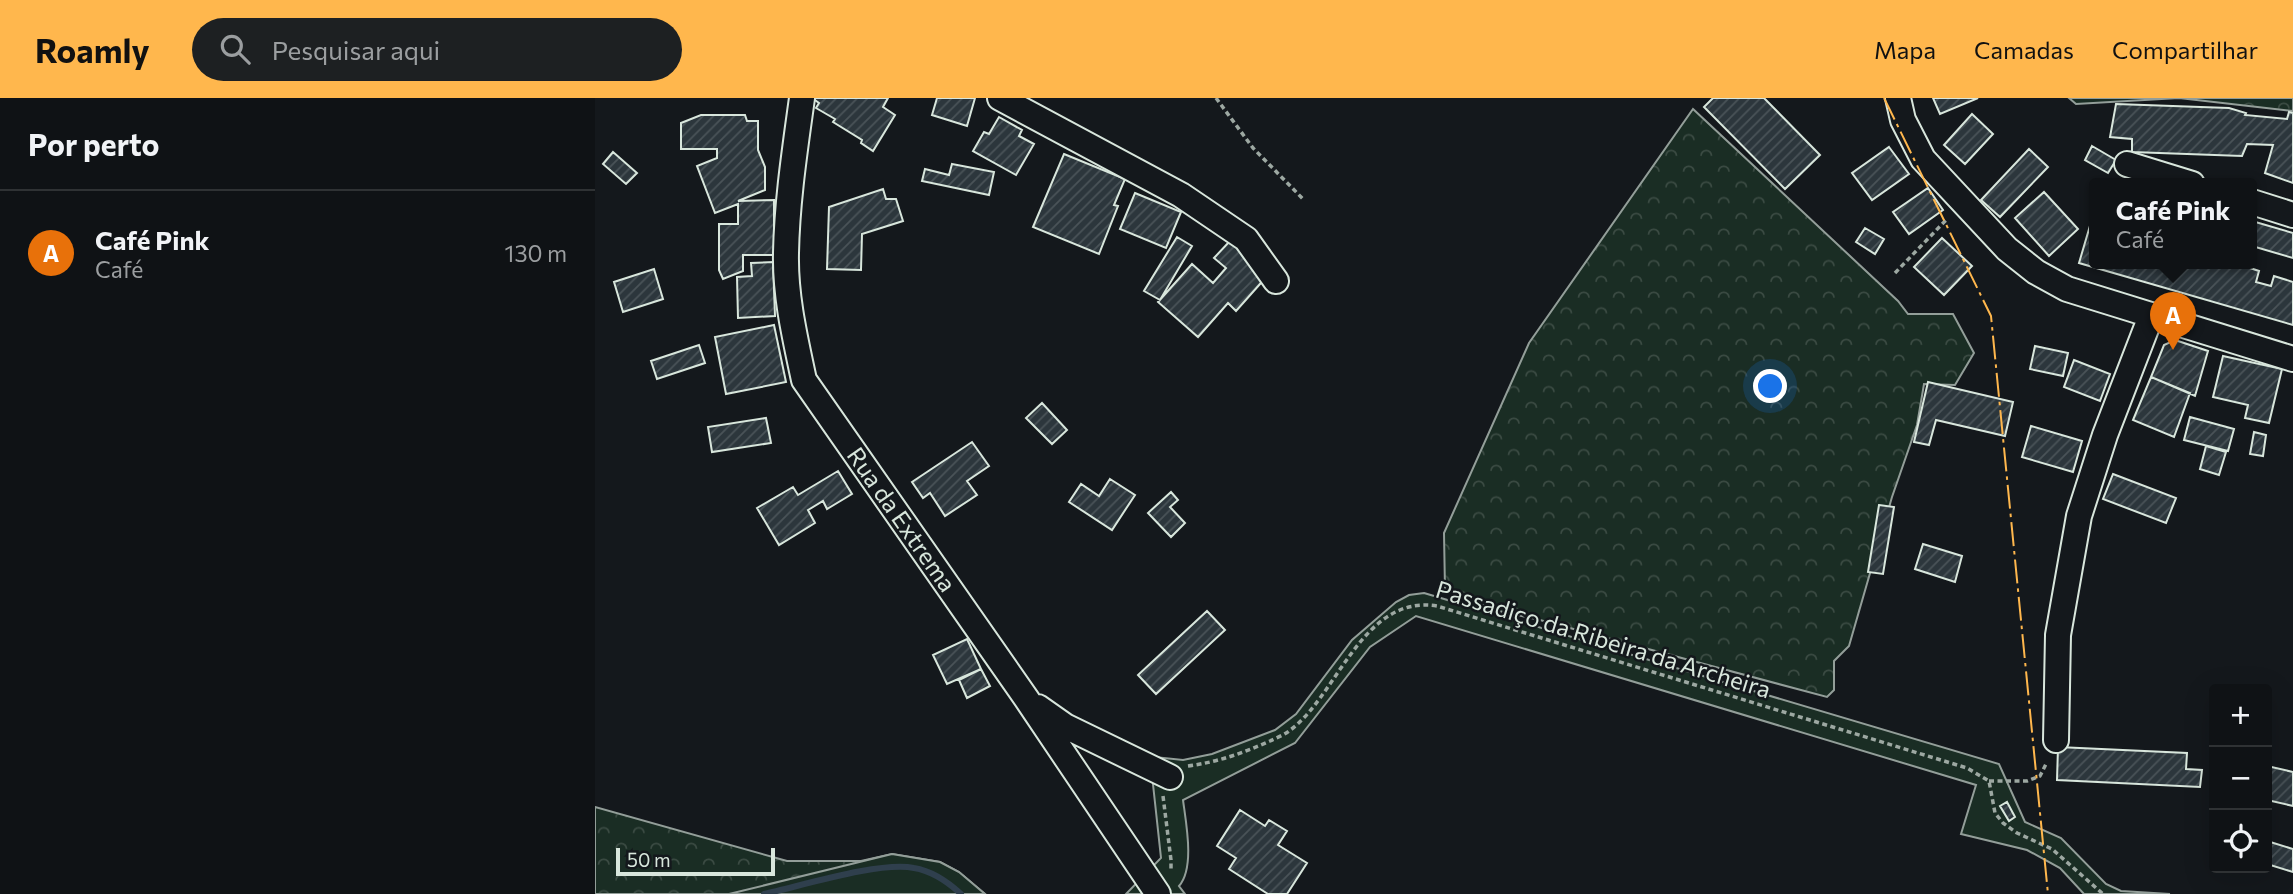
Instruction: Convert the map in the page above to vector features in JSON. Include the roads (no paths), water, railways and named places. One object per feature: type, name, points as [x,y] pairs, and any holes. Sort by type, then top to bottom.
[{"type":"street","name":"Rua da Extrema","points":[[802,98],[791,181],[786,254],[791,318],[804,380],[1026,698],[1164,887]]},
{"type":"street","points":[[1000,98],[1181,195],[1246,239],[1276,282]]},
{"type":"street","points":[[1898,98],[1903,120],[1923,159],[2007,249],[2036,272],[2067,289],[2293,359]]},
{"type":"street","points":[[2127,164],[2172,178]]},
{"type":"street","points":[[2257,204],[2293,215]]},
{"type":"street","points":[[2056,740],[2058,635],[2079,516],[2105,435],[2151,316]]},
{"type":"street","points":[[1026,698],[1065,726],[1170,777]]},
{"type":"waterway","points":[[764,894],[861,871],[899,867],[921,869],[933,874],[961,894]]},
{"type":"place","name":"Café Pink","points":[[2173,350]]}]
